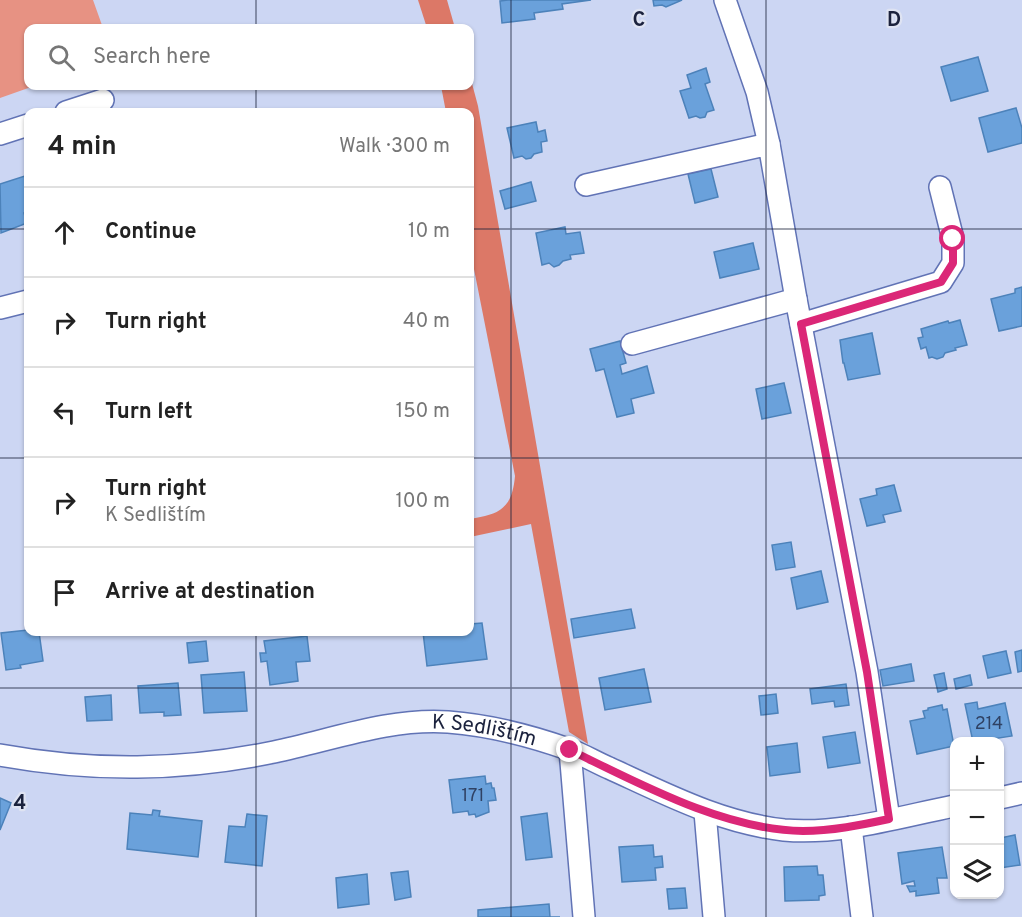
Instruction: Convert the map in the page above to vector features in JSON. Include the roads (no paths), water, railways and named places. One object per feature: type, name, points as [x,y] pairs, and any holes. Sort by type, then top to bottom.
[{"type":"street","points":[[725,0],[757,92],[769,144],[867,672],[889,819]]},
{"type":"street","points":[[78,108],[103,100]]},
{"type":"street","points":[[0,134],[24,126]]},
{"type":"street","points":[[586,185],[769,144]]},
{"type":"street","points":[[801,324],[941,282],[953,263],[953,239],[940,187]]},
{"type":"street","points":[[632,344],[796,299]]},
{"type":"street","points":[[0,308],[24,303]]},
{"type":"street","name":"K Sedlištím","points":[[0,755],[72,765],[159,768],[231,760],[394,724],[447,722],[482,727],[570,750],[705,812],[783,830],[821,831],[851,827],[950,807]]},
{"type":"street","points":[[570,750],[584,917]]},
{"type":"street","points":[[1004,797],[1022,793]]},
{"type":"street","points":[[705,812],[714,917]]},
{"type":"street","points":[[851,827],[862,917]]}]
